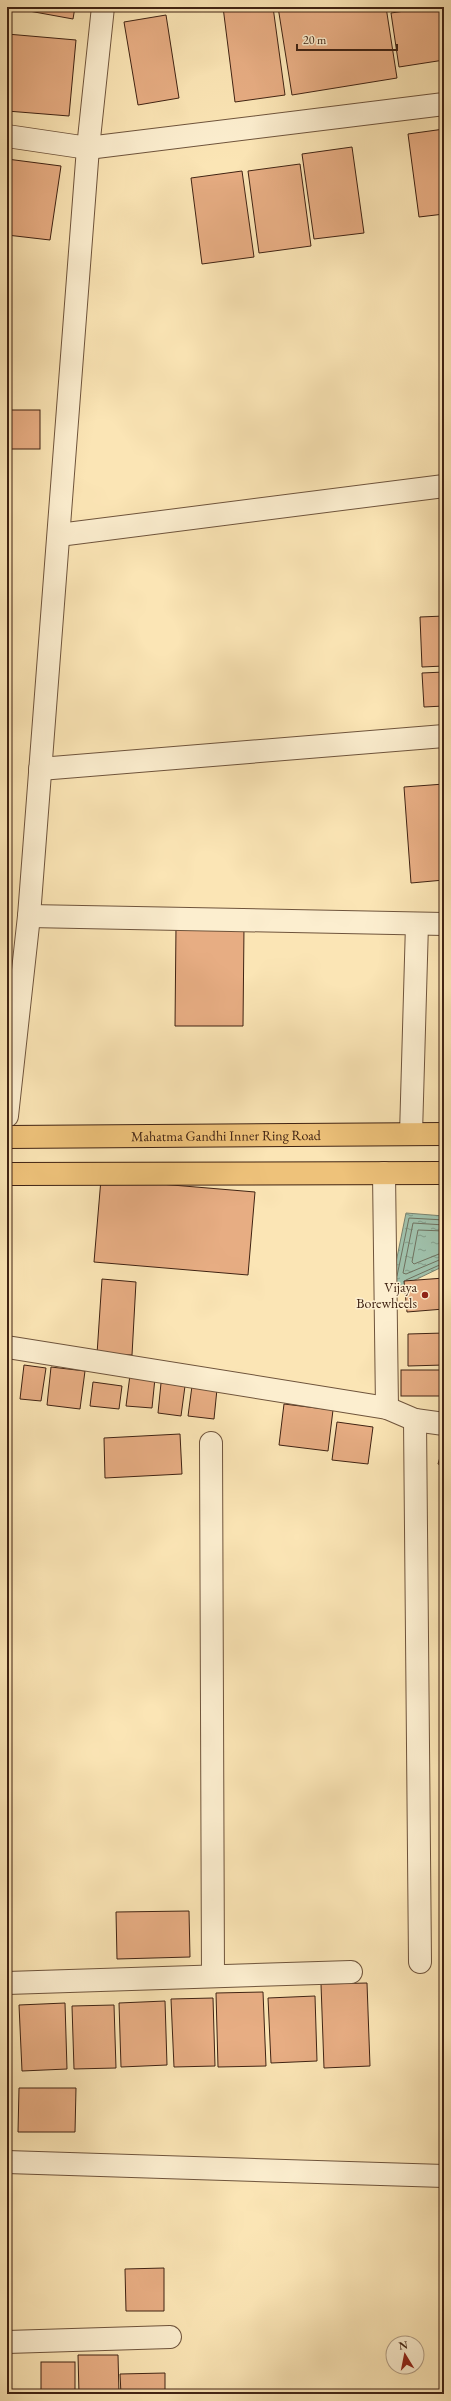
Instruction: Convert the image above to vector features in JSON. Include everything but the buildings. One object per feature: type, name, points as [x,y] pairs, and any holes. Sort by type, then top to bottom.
[{"type":"main road","name":"Mahatma Gandhi Inner Ring Road","points":[[7,1137],[444,1134]]},
{"type":"main road","points":[[7,1174],[444,1173]]},
{"type":"street","points":[[7,1116],[29,916],[88,148],[104,7]]},
{"type":"street","points":[[7,136],[88,148],[444,104]]},
{"type":"street","points":[[59,535],[444,486]]},
{"type":"street","points":[[40,769],[444,736]]},
{"type":"street","points":[[29,916],[444,924]]},
{"type":"street","points":[[412,1134],[417,924]]},
{"type":"street","points":[[384,1173],[387,1408]]},
{"type":"street","points":[[7,1347],[387,1408],[415,1420],[444,1424]]},
{"type":"street","points":[[415,1420],[420,1962]]},
{"type":"street","points":[[211,1443],[213,1976]]},
{"type":"street","points":[[7,1983],[351,1972]]},
{"type":"street","points":[[7,2162],[444,2176]]},
{"type":"street","points":[[7,2342],[170,2337]]},
{"type":"water","points":[[406,1213],[444,1216],[444,1266],[390,1292]]},
{"type":"place","name":"Vijaya Borewheels","points":[[425,1295]]}]
